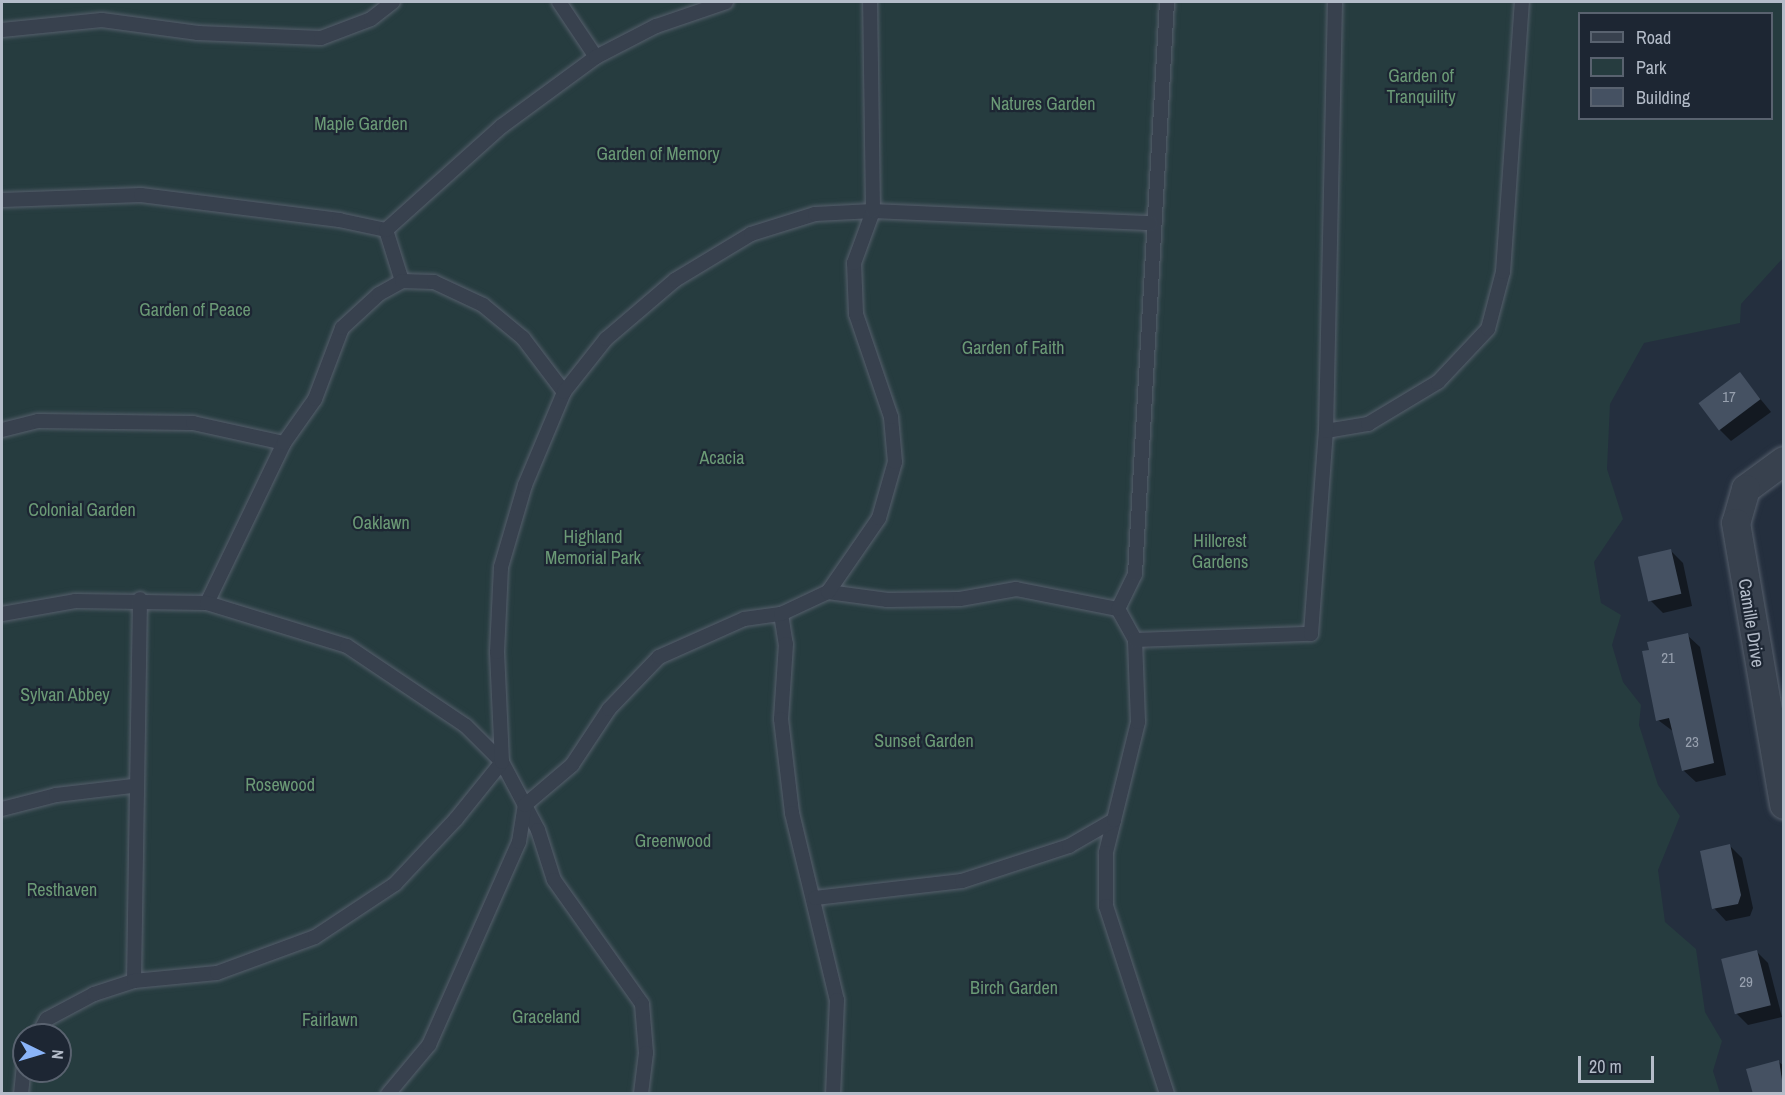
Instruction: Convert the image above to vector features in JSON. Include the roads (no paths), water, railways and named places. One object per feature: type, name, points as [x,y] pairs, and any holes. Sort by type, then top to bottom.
[{"type":"street","name":"Camille Drive","points":[[1784,461],[1746,489],[1736,523],[1784,805]]},
{"type":"lane","points":[[2,30],[102,20],[198,33],[321,38],[371,19],[393,2]]},
{"type":"lane","points":[[559,2],[596,57]]},
{"type":"lane","points":[[386,230],[502,126],[596,57],[656,26],[726,2]]},
{"type":"lane","points":[[388,1094],[429,1045],[519,842],[525,805],[572,765],[609,709],[659,657],[744,620],[781,614],[828,592],[879,518],[895,462],[891,417],[856,314],[854,263],[873,211],[870,2]]},
{"type":"lane","points":[[1118,609],[1135,574],[1151,223],[1167,2]]},
{"type":"lane","points":[[1135,640],[1311,634],[1326,431],[1335,2]]},
{"type":"lane","points":[[1326,431],[1368,424],[1438,382],[1488,329],[1503,272],[1522,2]]},
{"type":"lane","points":[[2,200],[141,195],[260,206],[386,230]]},
{"type":"lane","points":[[44,1023],[46,1019],[94,994],[134,981],[217,973],[315,937],[395,885],[502,762],[497,652],[501,567],[525,485],[564,392],[606,339],[649,302],[751,234],[815,214],[873,211],[1151,223]]},
{"type":"lane","points":[[386,230],[402,281]]},
{"type":"lane","points":[[207,603],[284,443],[315,399],[342,328],[379,294],[402,281],[434,282],[483,305],[523,338],[564,392]]},
{"type":"lane","points":[[2,430],[38,421],[193,423],[284,443]]},
{"type":"lane","points":[[828,592],[887,600],[960,599],[1016,588],[1118,609],[1135,640],[1138,722],[1106,853],[1106,906],[1167,1094]]},
{"type":"lane","points":[[134,981],[133,786],[140,599]]},
{"type":"lane","points":[[2,614],[75,601],[140,599],[207,603],[346,646],[423,694],[502,762],[525,805],[554,880],[575,917],[621,967],[642,1004],[646,1053],[640,1094]]},
{"type":"lane","points":[[781,614],[786,644],[782,731],[792,813],[815,898],[837,1000],[833,1094]]},
{"type":"lane","points":[[2,809],[56,795],[133,786]]},
{"type":"lane","points":[[815,898],[962,881],[1069,846],[1114,820]]},
{"type":"park label","name":"Garden of Tranquility","points":[[1421,88]]},
{"type":"park label","name":"Natures Garden","points":[[1043,104]]},
{"type":"park label","name":"Maple Garden","points":[[361,124]]},
{"type":"park label","name":"Garden of Memory","points":[[658,154]]},
{"type":"park label","name":"Garden of Peace","points":[[195,310]]},
{"type":"park label","name":"Garden of Faith","points":[[1013,348]]},
{"type":"park label","name":"Acacia","points":[[722,458]]},
{"type":"park label","name":"Colonial Garden","points":[[82,510]]},
{"type":"park label","name":"Oaklawn","points":[[381,523]]},
{"type":"park label","name":"Highland Memorial Park","points":[[593,548]]},
{"type":"park label","name":"Hillcrest Gardens","points":[[1220,552]]},
{"type":"park label","name":"Sylvan Abbey","points":[[65,695]]},
{"type":"park label","name":"Sunset Garden","points":[[924,741]]},
{"type":"park label","name":"Rosewood","points":[[280,785]]},
{"type":"park label","name":"Greenwood","points":[[673,841]]},
{"type":"park label","name":"Resthaven","points":[[62,890]]},
{"type":"park label","name":"Birch Garden","points":[[1014,988]]},
{"type":"park label","name":"Graceland","points":[[546,1017]]},
{"type":"park label","name":"Fairlawn","points":[[330,1020]]}]
